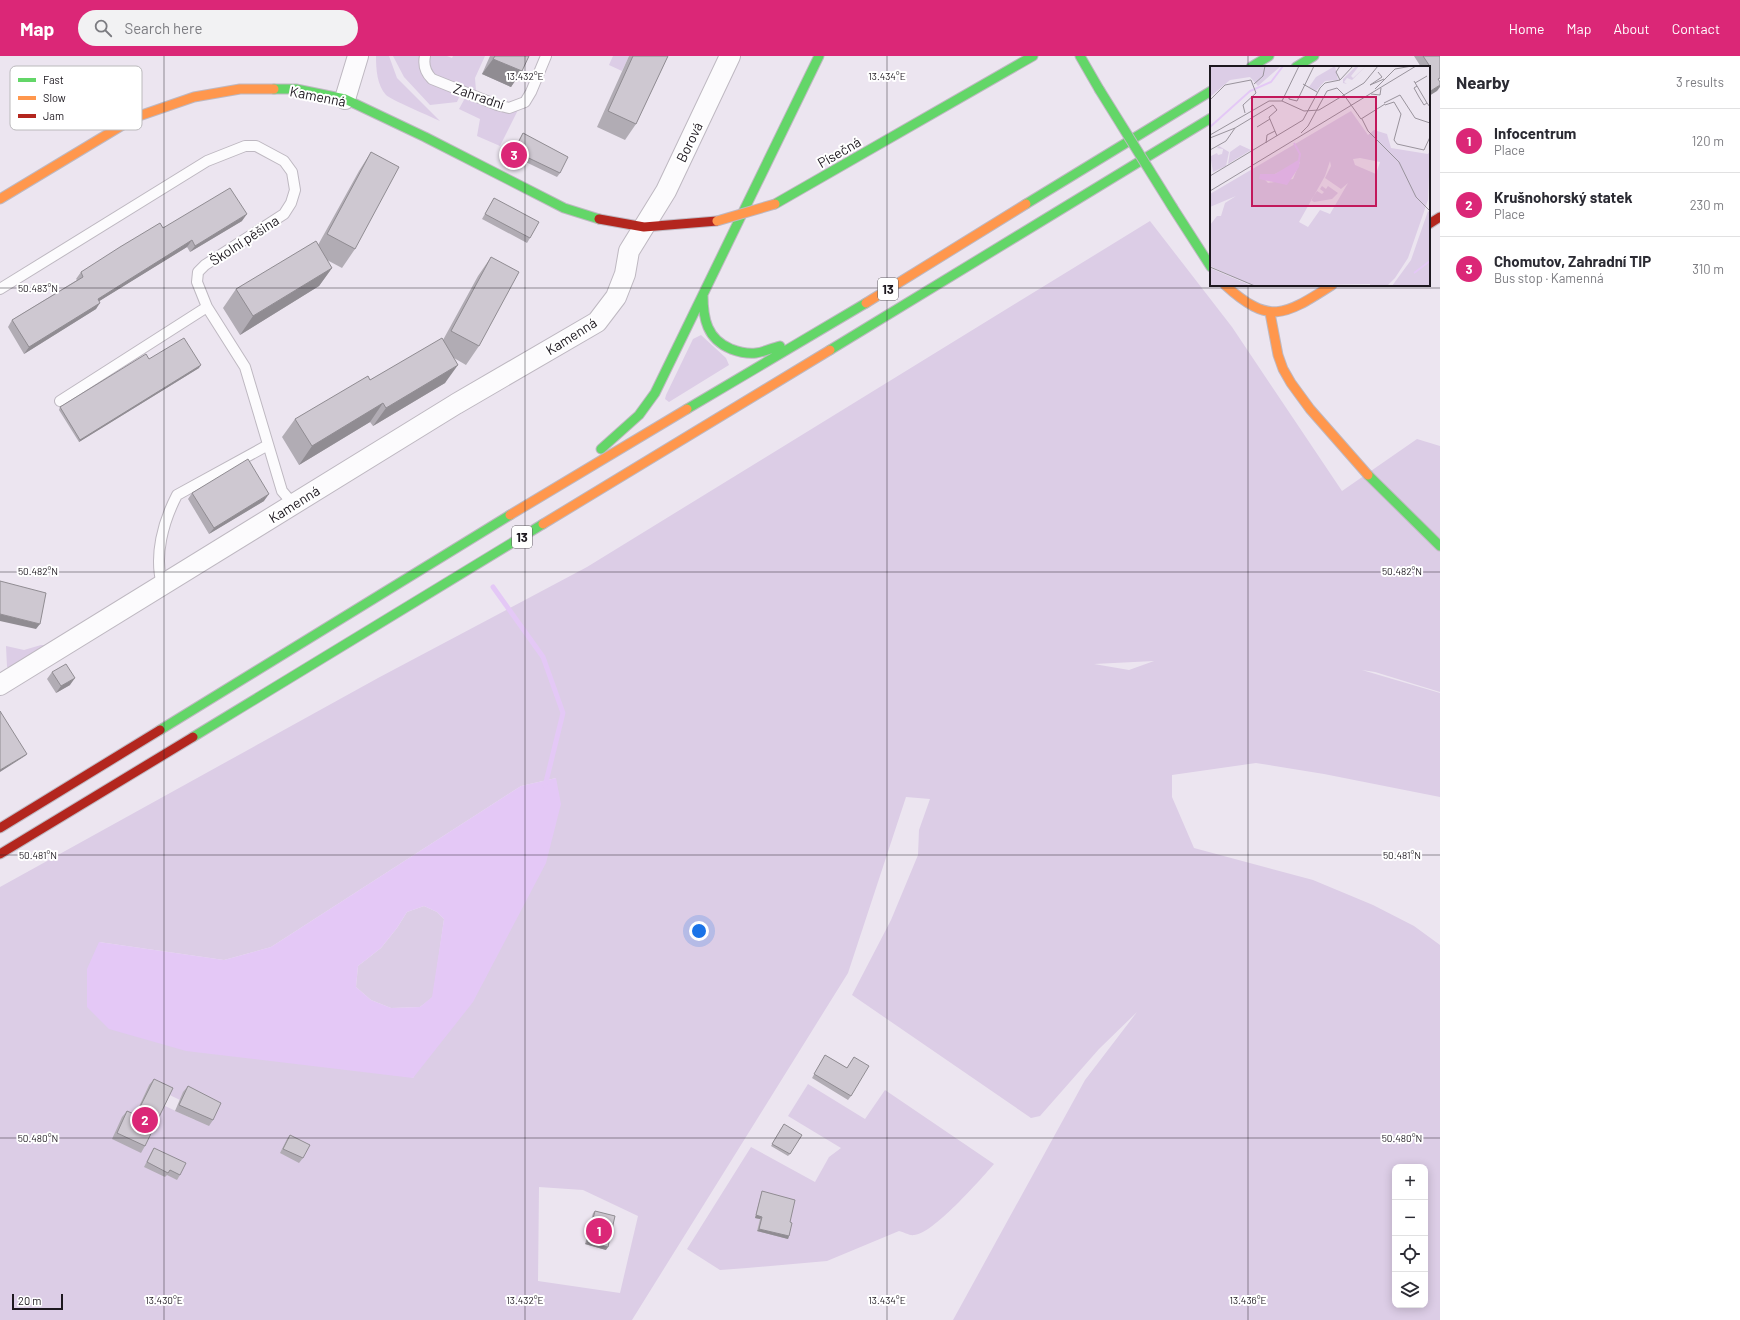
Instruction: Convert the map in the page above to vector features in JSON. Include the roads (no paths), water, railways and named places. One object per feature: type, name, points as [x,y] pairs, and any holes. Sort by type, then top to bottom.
[{"type":"main road","points":[[562,483],[639,415],[655,393],[819,56]]},
{"type":"main road","name":"Písečná","points":[[644,227],[717,221],[775,204],[1033,56]]},
{"type":"main road","points":[[1080,56],[1099,89],[1210,265]]},
{"type":"main road","points":[[1253,66],[1269,56]]},
{"type":"main road","points":[[1298,66],[1314,56]]},
{"type":"main road","name":"Kamenná","points":[[142,115],[194,96],[240,89],[296,89],[345,98],[426,137],[564,208],[603,220],[644,227]]},
{"type":"main road","name":"13","points":[[0,828],[562,483],[812,336],[1210,92]]},
{"type":"main road","name":"13","points":[[0,854],[1210,119]]},
{"type":"main road","name":"Kamenná","points":[[0,199],[114,130]]},
{"type":"main road","points":[[1430,223],[1440,217]]},
{"type":"main road","points":[[1226,286],[1246,304],[1262,312],[1270,313],[1293,308],[1330,286]]},
{"type":"main road","points":[[703,295],[704,316],[709,332],[720,343],[733,350],[755,353],[812,336]]},
{"type":"main road","points":[[1270,313],[1275,345],[1283,368],[1291,384],[1345,451],[1403,512],[1440,546]]},
{"type":"street","points":[[345,98],[358,56]]},
{"type":"street","name":"Borová","points":[[644,227],[666,191],[730,56]]},
{"type":"street","name":"Kamenná","points":[[0,685],[456,404],[597,322],[616,297],[625,274],[629,251],[644,227]]},
{"type":"lane","name":"Zahradní","points":[[425,56],[423,63],[427,74],[432,79],[497,105],[509,108],[525,102],[531,92],[546,56]]},
{"type":"lane","name":"Školní pěšina","points":[[0,289],[207,161],[234,149],[245,146],[256,146],[284,161],[292,172],[295,190],[291,203],[284,214],[206,264],[198,272],[197,282],[207,307],[245,367],[282,491],[294,505]]},
{"type":"lane","points":[[60,401],[207,307]]},
{"type":"lane","points":[[162,585],[159,573],[159,551],[169,510],[177,496],[268,445]]},
{"type":"waterway","points":[[493,587],[543,657],[563,713],[545,786]]},
{"type":"place","name":"Chomutov, Zahradní TIP","points":[[514,155]]},
{"type":"place","name":"Krušnohorský statek","points":[[145,1120]]},
{"type":"place","name":"Infocentrum","points":[[599,1231]]}]
